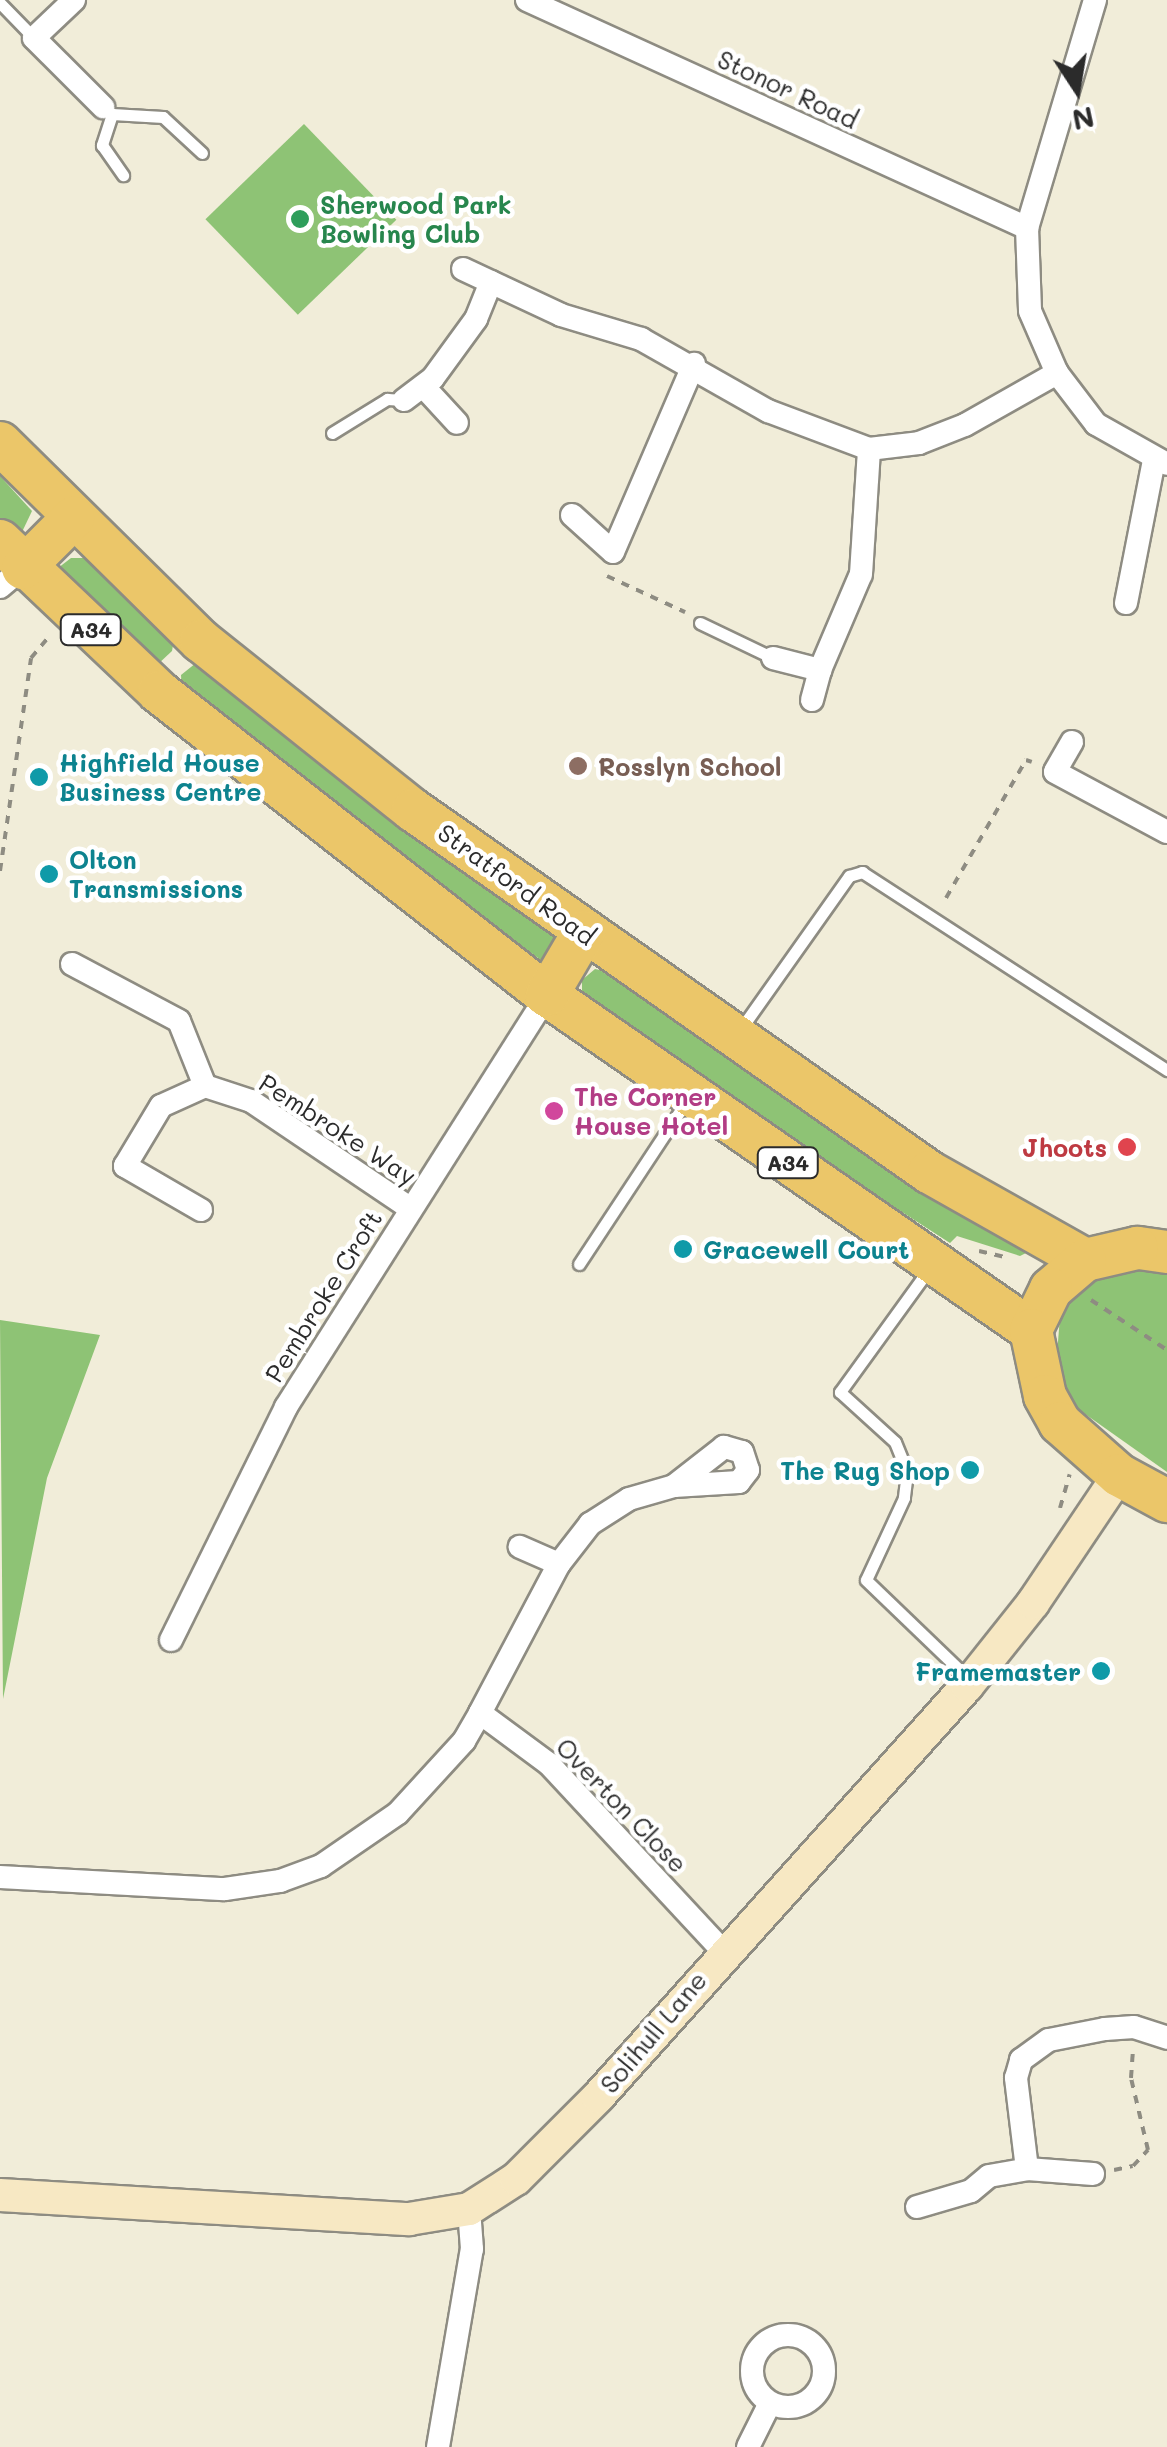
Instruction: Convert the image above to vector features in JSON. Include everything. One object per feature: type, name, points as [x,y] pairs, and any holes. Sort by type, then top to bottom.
[{"type":"highway","name":"Stratford Road","points":[[0,443],[201,641],[414,810],[1072,1270]]},
{"type":"highway","points":[[8,566],[73,518]]},
{"type":"highway","name":"A34","points":[[8,566],[70,611],[159,692],[547,995],[1031,1330]]},
{"type":"highway","points":[[159,692],[201,641]]},
{"type":"highway","points":[[547,995],[584,932]]},
{"type":"highway","points":[[1167,1252],[1138,1248],[1072,1270],[1031,1330],[1045,1396],[1060,1423],[1119,1476],[1167,1501]]},
{"type":"main road","name":"Solihull Lane","points":[[0,2195],[409,2220],[469,2209],[516,2179],[598,2096],[722,1951],[971,1680],[1033,1603],[1119,1476]]},
{"type":"street","points":[[74,0],[34,38],[107,110]]},
{"type":"street","name":"Stonor Road","points":[[527,0],[1026,228]]},
{"type":"street","points":[[1095,0],[1026,228],[1030,311],[1057,373],[1096,424],[1161,462],[1126,604]]},
{"type":"street","points":[[463,269],[694,364],[768,411],[869,449],[918,443],[965,425],[1057,373]]},
{"type":"street","points":[[457,422],[413,393],[476,319],[491,282]]},
{"type":"street","points":[[604,575],[694,364]]},
{"type":"street","points":[[812,700],[820,670],[861,574],[869,449]]},
{"type":"street","points":[[572,515],[613,552]]},
{"type":"street","points":[[774,658],[820,670]]},
{"type":"street","points":[[1072,742],[1054,772],[1167,832]]},
{"type":"street","points":[[72,964],[179,1021],[205,1086],[160,1106],[125,1166],[201,1210]]},
{"type":"street","name":"Pembroke Croft","points":[[171,1640],[286,1407],[547,995]]},
{"type":"street","name":"Pembroke Way","points":[[205,1086],[250,1101],[411,1208]]},
{"type":"street","points":[[0,1878],[225,1889],[280,1881],[321,1866],[398,1812],[464,1741],[558,1564],[590,1524],[628,1499],[674,1486]]},
{"type":"street","points":[[520,1546],[558,1564]]},
{"type":"street","name":"Overton Close","points":[[480,1713],[549,1764],[722,1951]]},
{"type":"street","points":[[1027,2169],[1016,2078],[1021,2060],[1049,2040],[1134,2027],[1167,2038]]},
{"type":"street","points":[[917,2207],[971,2191],[989,2176],[1027,2169],[1093,2174]]},
{"type":"street","points":[[438,2447],[472,2249],[469,2209]]},
{"type":"street","points":[[748,2447],[770,2403]]},
{"type":"lane","points":[[0,4],[34,38]]},
{"type":"lane","points":[[123,175],[102,146],[107,110],[163,117],[202,152]]},
{"type":"lane","points":[[332,433],[386,400],[413,393]]},
{"type":"lane","points":[[700,623],[774,658]]},
{"type":"lane","points":[[734,1037],[849,876],[862,872],[1167,1070]]},
{"type":"lane","points":[[579,1264],[690,1094]]},
{"type":"lane","points":[[935,1260],[840,1392],[895,1442],[908,1472],[904,1498],[866,1580],[971,1680]]},
{"type":"path","points":[[604,575],[670,601],[700,623]]},
{"type":"path","points":[[0,871],[31,658],[70,611]]},
{"type":"path","points":[[946,898],[1026,760],[1054,772]]},
{"type":"path","points":[[1072,1270],[1167,1350]]},
{"type":"path","points":[[1093,2174],[1133,2166],[1148,2150],[1132,2078],[1134,2027]]},
{"type":"green space","name":"Sherwood Park Bowling Club","points":[[304,124],[396,220],[298,315],[205,219]]},
{"type":"green space","points":[[0,476],[32,511],[22,532],[11,532],[0,519]]},
{"type":"green space","points":[[71,558],[85,558],[175,634],[172,651],[157,665],[58,568]]},
{"type":"green space","points":[[201,659],[559,934],[542,961],[182,694],[181,675]]},
{"type":"green space","points":[[595,969],[1028,1252],[1020,1256],[957,1236],[950,1243],[798,1145],[582,991],[582,980]]},
{"type":"green space","points":[[1112,1268],[1167,1270],[1167,1472],[1078,1409],[1056,1368],[1061,1303]]},
{"type":"green space","points":[[0,1320],[100,1335],[47,1478],[3,1699]]},
{"type":"place","name":"Sherwood Park Bowling Club","points":[[300,219]]},
{"type":"place","name":"Rosslyn School","points":[[578,766]]},
{"type":"place","name":"Highfield House Business Centre","points":[[39,777]]},
{"type":"place","name":"Olton Transmissions","points":[[49,874]]},
{"type":"place","name":"The Corner House Hotel","points":[[554,1111]]},
{"type":"place","name":"Jhoots","points":[[1127,1147]]},
{"type":"place","name":"Gracewell Court","points":[[683,1249]]},
{"type":"place","name":"The Rug Shop","points":[[970,1470]]},
{"type":"place","name":"Framemaster","points":[[1101,1671]]}]
